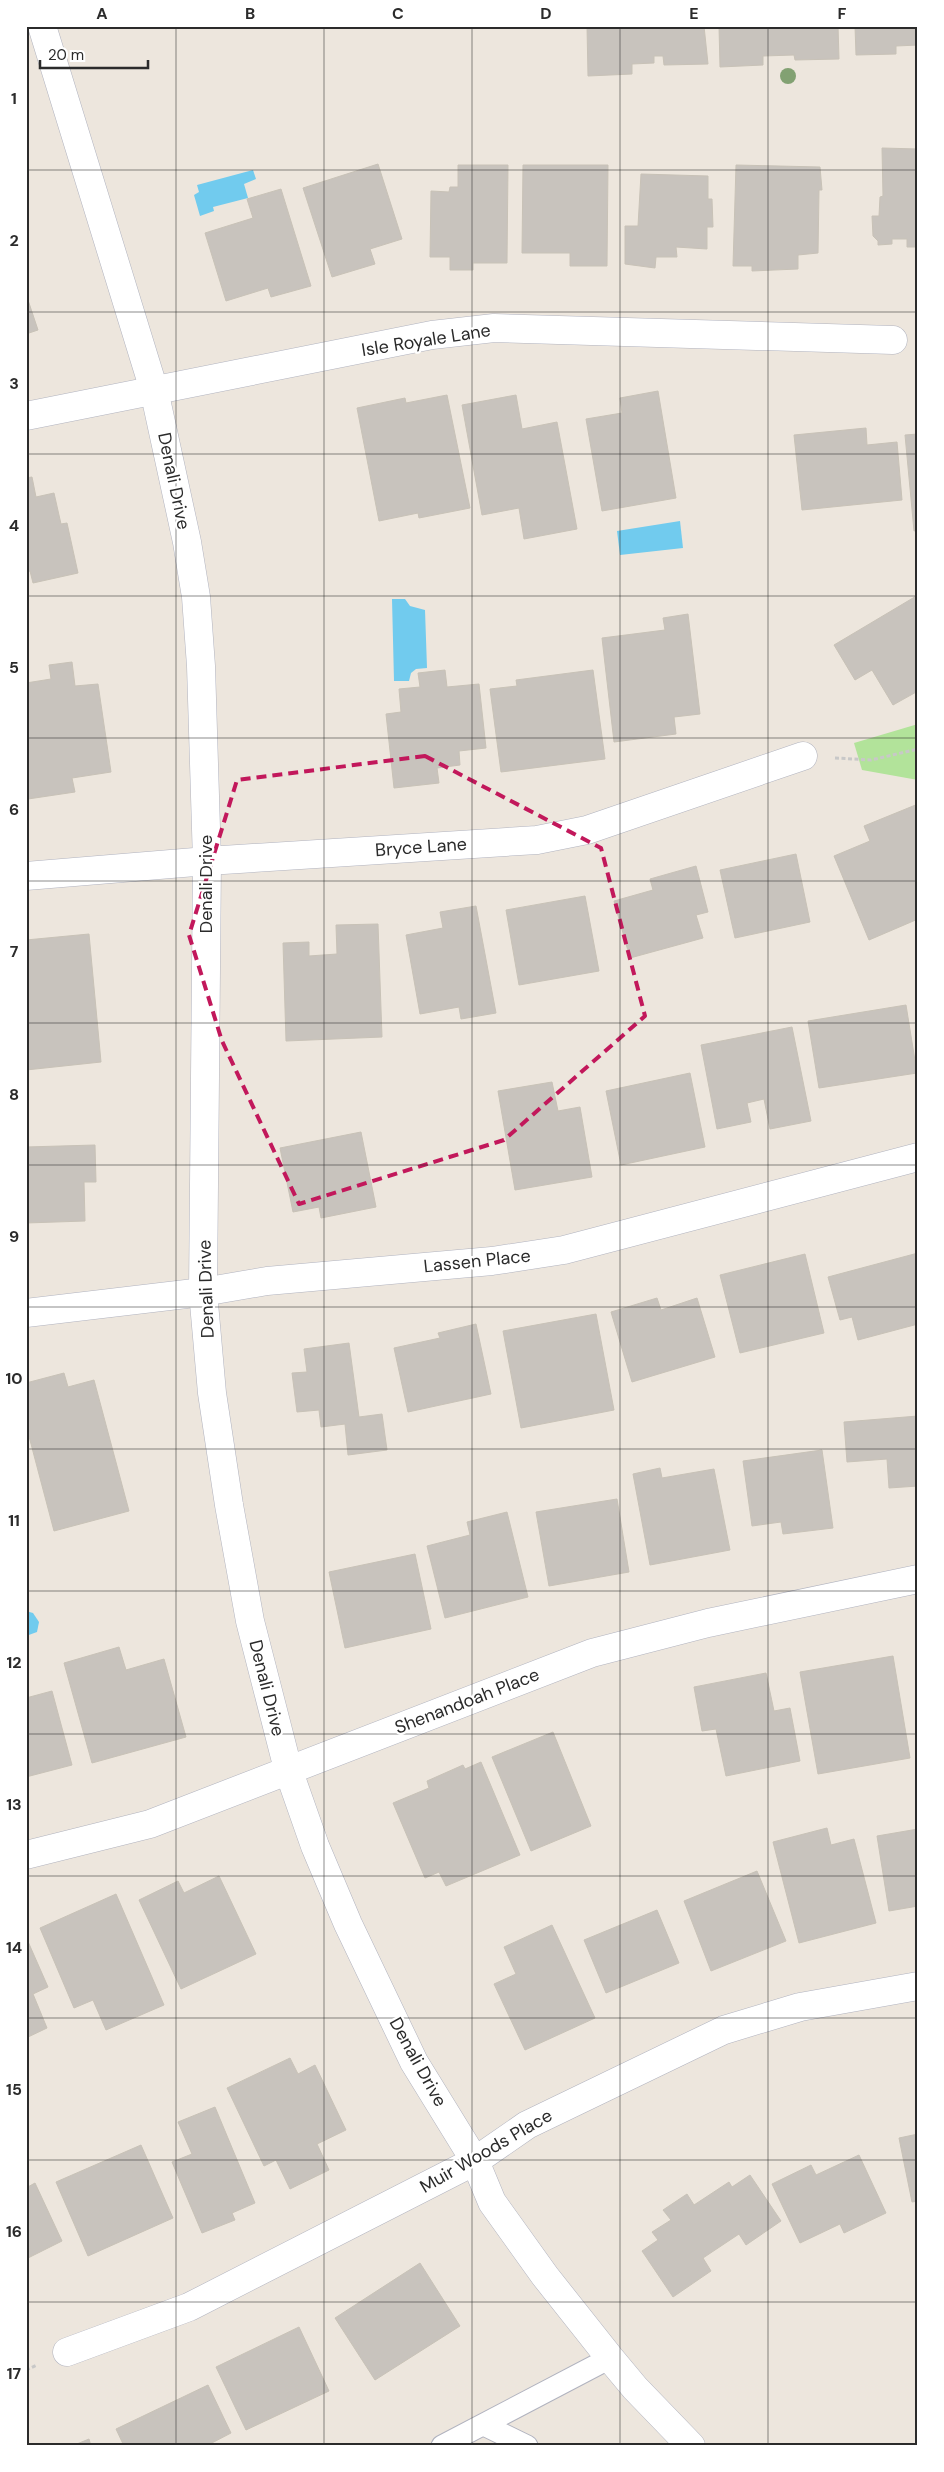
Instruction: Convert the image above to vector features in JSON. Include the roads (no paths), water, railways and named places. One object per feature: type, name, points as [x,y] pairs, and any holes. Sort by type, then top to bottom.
[{"type":"street","name":"Denali Drive","points":[[42,26],[154,390],[187,542],[196,597],[201,666],[207,861],[203,1292],[212,1393],[228,1505],[250,1621],[288,1769],[315,1846],[377,1986],[414,2062],[475,2162],[492,2202],[545,2276],[634,2388],[691,2446]]},
{"type":"street","name":"Isle Royale Lane","points":[[26,416],[432,335],[494,328],[893,340]]},
{"type":"street","name":"Bryce Lane","points":[[26,876],[207,861],[537,840],[587,830],[803,756]]},
{"type":"street","name":"Lassen Place","points":[[26,1313],[203,1292],[267,1281],[492,1261],[564,1250],[918,1157]]},
{"type":"street","name":"Shenandoah Place","points":[[26,1854],[150,1824],[288,1769],[592,1653],[708,1623],[918,1580]]},
{"type":"street","name":"Muir Woods Place","points":[[67,2352],[189,2307],[475,2162],[527,2125],[724,2030],[800,2007],[918,1986]]},
{"type":"lane","points":[[442,2446],[610,2358]]},
{"type":"lane","points":[[484,2425],[527,2446]]},
{"type":"water","points":[[253,170],[256,179],[244,184],[248,198],[213,207],[214,211],[200,216],[194,195],[199,192],[197,185]]},
{"type":"water","points":[[680,521],[683,548],[620,555],[617,531]]},
{"type":"water","points":[[392,599],[405,599],[410,606],[425,610],[427,668],[416,669],[411,673],[409,681],[394,681]]},
{"type":"water","points":[[26,1611],[33,1613],[39,1622],[37,1632],[26,1636]]}]
